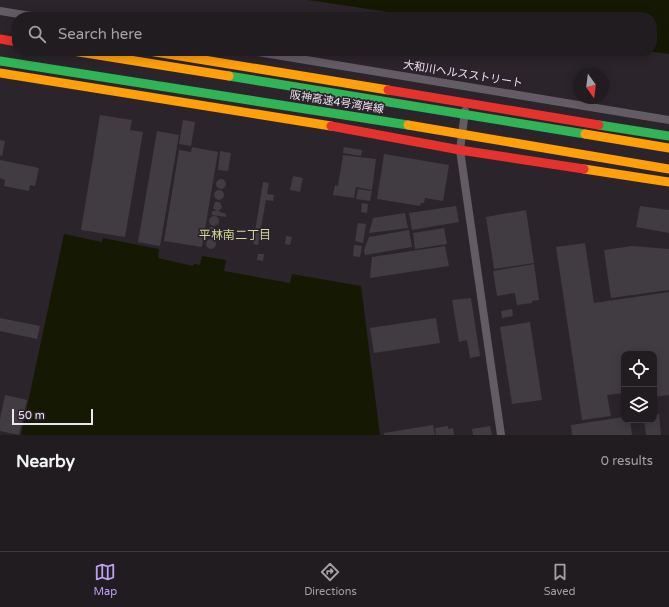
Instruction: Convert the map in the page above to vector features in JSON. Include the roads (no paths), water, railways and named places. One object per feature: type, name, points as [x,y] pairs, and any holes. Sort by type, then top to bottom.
[{"type":"main road","points":[[0,34],[12,35]]},
{"type":"main road","points":[[0,39],[12,41]]},
{"type":"main road","name":"阪神高速4号湾岸線","points":[[104,56],[669,148]]},
{"type":"main road","points":[[179,56],[669,136]]},
{"type":"main road","name":"阪神高速4号湾岸線","points":[[0,61],[457,133],[669,169]]},
{"type":"main road","points":[[0,73],[356,130],[460,150],[669,182]]},
{"type":"street","points":[[0,11],[12,13]]},
{"type":"street","name":"大和川ヘルスストリート","points":[[282,56],[669,120]]},
{"type":"street","points":[[466,104],[460,150],[502,435]]},
{"type":"district","name":"平林南二丁目","points":[[235,235]]}]
